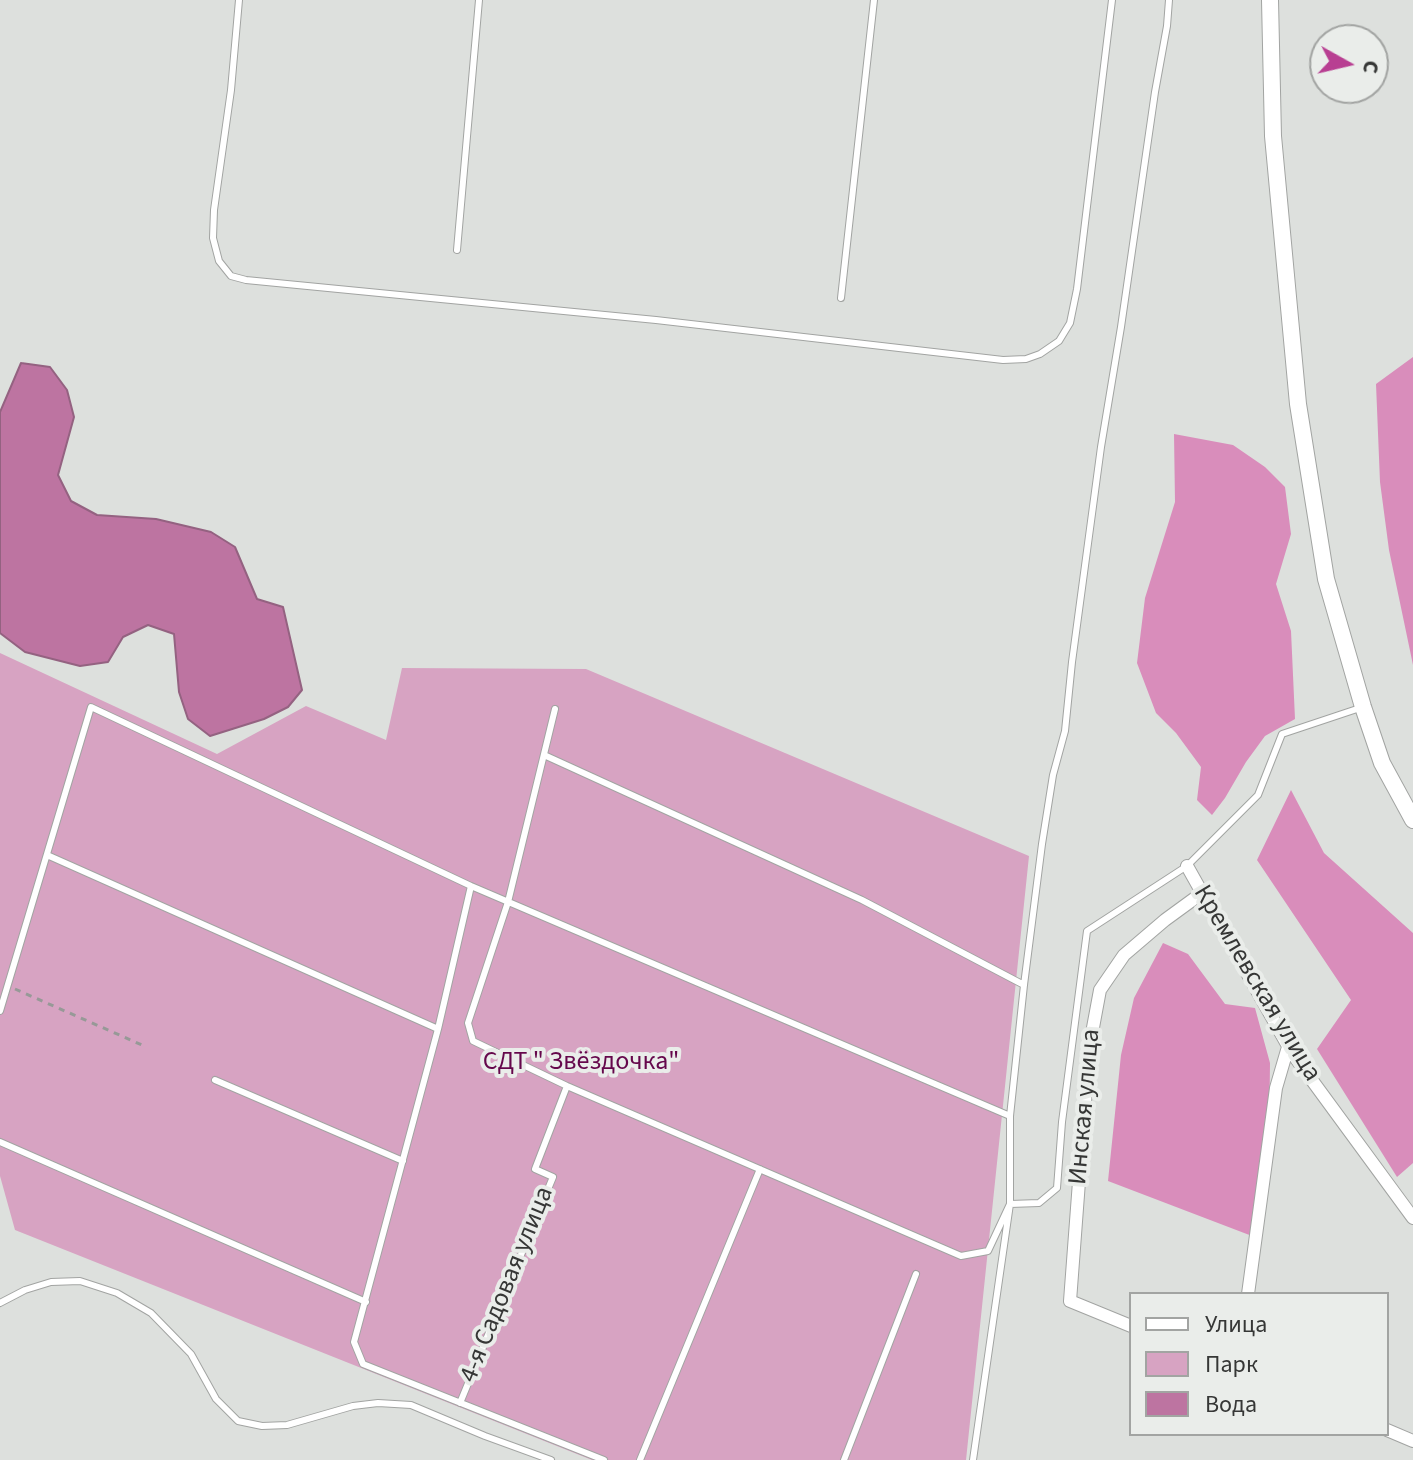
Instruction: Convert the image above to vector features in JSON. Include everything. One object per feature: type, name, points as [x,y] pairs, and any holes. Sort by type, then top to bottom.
[{"type":"street","points":[[1270,0],[1273,136],[1298,404],[1326,579],[1382,763],[1413,820]]},
{"type":"street","name":"Кремлевская улица","points":[[1187,866],[1288,1047],[1413,1218]]},
{"type":"street","name":"Инская улица","points":[[1129,1325],[1070,1301],[1089,1049],[1100,990],[1124,955],[1202,893]]},
{"type":"street","points":[[1248,1292],[1276,1088],[1288,1047]]},
{"type":"street","points":[[1389,1431],[1413,1441]]},
{"type":"lane","points":[[239,0],[213,238],[219,261],[231,276],[1003,360],[1026,359],[1040,354],[1059,341],[1070,323],[1077,289],[1112,0]]},
{"type":"lane","points":[[457,250],[479,0]]},
{"type":"lane","points":[[841,298],[874,0]]},
{"type":"lane","points":[[973,1460],[1010,1204],[1010,1116],[1024,985],[1053,775],[1067,718],[1101,447],[1169,0]]},
{"type":"lane","points":[[0,1011],[91,707],[471,886],[1010,1116]]},
{"type":"lane","points":[[1010,1204],[1039,1203],[1057,1188],[1062,1122],[1087,931],[1187,866],[1258,795],[1282,734],[1363,707]]},
{"type":"lane","points":[[555,709],[508,902],[468,1023],[473,1041],[567,1086],[961,1256],[988,1251],[1010,1204]]},
{"type":"lane","points":[[544,755],[862,900],[1024,985]]},
{"type":"lane","points":[[47,855],[438,1029]]},
{"type":"lane","points":[[471,886],[438,1029],[354,1342],[363,1364],[604,1460]]},
{"type":"lane","points":[[215,1080],[403,1161]]},
{"type":"lane","name":"4-я Садовая улица","points":[[460,1403],[553,1177],[535,1169],[567,1086]]},
{"type":"lane","points":[[0,1142],[366,1302]]},
{"type":"lane","points":[[640,1460],[760,1169]]},
{"type":"lane","points":[[844,1460],[916,1274]]},
{"type":"lane","points":[[0,1303],[25,1290],[51,1282],[80,1281],[117,1293],[151,1313],[191,1354],[216,1399],[238,1421],[262,1426],[287,1425],[353,1406],[378,1403],[411,1405],[551,1460]]},
{"type":"path","points":[[8,986],[142,1045]]},
{"type":"green space","name":"СДТ \" Звёздочка\"","points":[[0,653],[217,754],[306,706],[386,740],[402,668],[586,669],[1029,856],[966,1460],[592,1460],[15,1230],[0,1176]]},
{"type":"shaded area","points":[[1413,357],[1413,665],[1389,550],[1380,482],[1376,384]]},
{"type":"shaded area","points":[[1174,434],[1233,445],[1265,467],[1285,487],[1291,534],[1276,584],[1291,631],[1295,719],[1265,736],[1212,815],[1197,800],[1201,767],[1176,733],[1156,713],[1137,663],[1145,598],[1175,502]]},
{"type":"shaded area","points":[[1291,790],[1324,853],[1413,933],[1413,1163],[1397,1177],[1317,1049],[1351,1000],[1257,860]]},
{"type":"shaded area","points":[[1163,943],[1188,954],[1225,1004],[1255,1008],[1270,1063],[1269,1144],[1252,1236],[1108,1181],[1121,1055],[1134,998]]},
{"type":"water","points":[[21,363],[50,367],[67,390],[74,417],[58,475],[71,501],[97,515],[156,519],[211,532],[235,547],[257,599],[283,607],[302,690],[288,707],[264,719],[210,736],[188,719],[179,692],[174,634],[148,625],[123,637],[108,662],[80,666],[25,652],[0,633],[0,412]]}]
